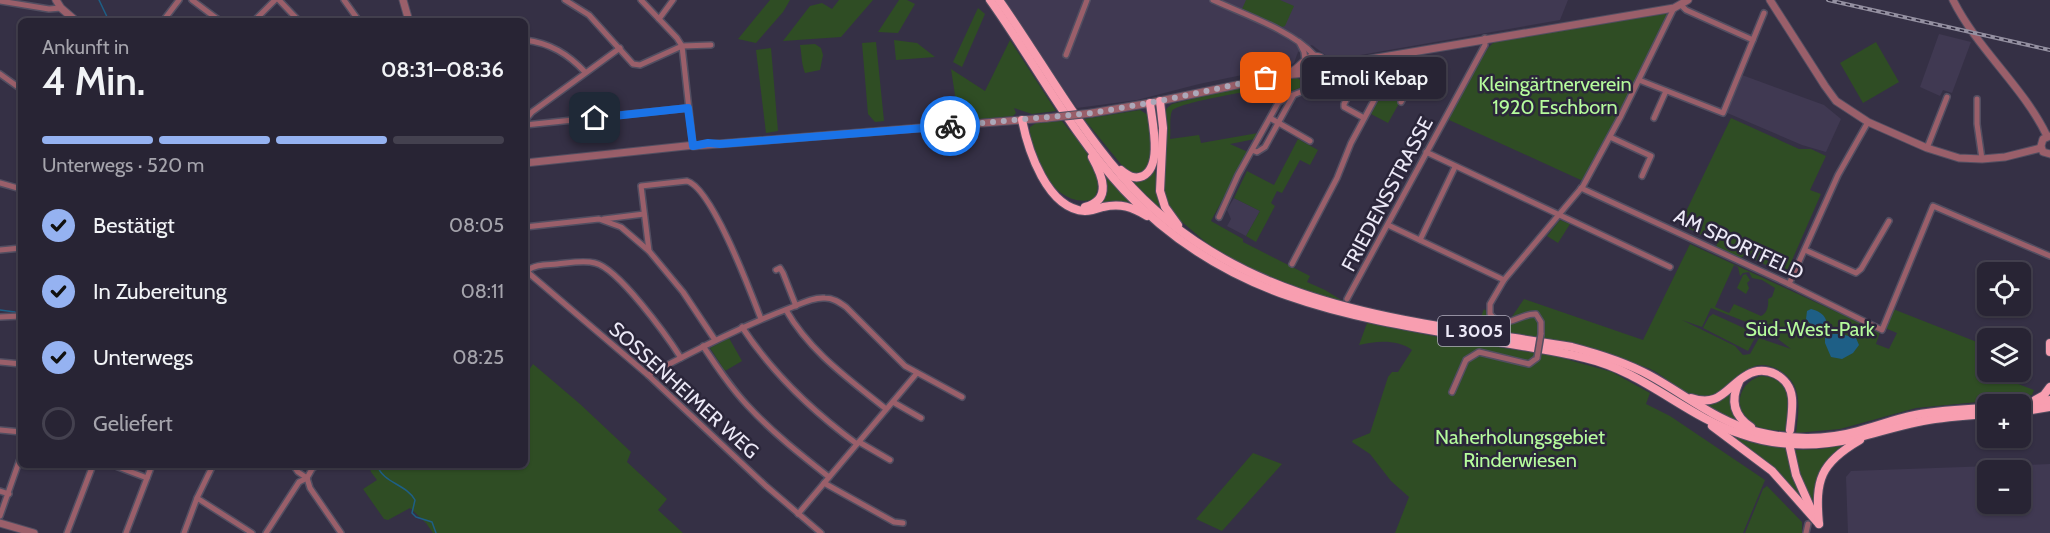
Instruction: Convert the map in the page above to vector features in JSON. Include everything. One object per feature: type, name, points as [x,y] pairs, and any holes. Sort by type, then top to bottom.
[{"type":"highway","name":"L 3005","points":[[990,0],[1080,136],[1124,190],[1186,244],[1252,283],[1290,298],[1372,320],[1599,361],[1637,377],[1710,421],[1740,434],[1779,443],[1827,444],[1930,419],[1977,415]]},
{"type":"highway","name":"L 3005","points":[[999,0],[1060,95],[1105,156],[1156,211],[1215,255],[1242,270],[1299,294],[1373,313],[1587,351],[1630,366],[1724,420],[1760,432],[1786,437],[1826,437],[1929,412],[1977,409]]},
{"type":"highway","points":[[1105,156],[1131,177],[1141,177],[1149,171],[1153,162],[1155,145],[1155,102]]},
{"type":"highway","points":[[1155,102],[1163,128],[1160,191],[1165,207],[1186,235]]},
{"type":"highway","points":[[1022,120],[1031,153],[1044,180],[1060,200],[1076,209],[1088,211],[1122,205],[1133,208],[1163,226]]},
{"type":"highway","points":[[1069,206],[1081,208],[1091,206],[1099,199],[1103,188],[1101,175],[1080,136]]},
{"type":"highway","points":[[2050,344],[2050,352]]},
{"type":"highway","points":[[1680,394],[1707,401],[1720,396],[1750,373],[1762,370],[1774,373],[1784,379],[1790,389],[1792,397],[1790,430]]},
{"type":"highway","points":[[1741,379],[1734,397],[1736,412],[1743,422],[1760,432]]},
{"type":"highway","points":[[2031,402],[2040,398],[2050,387]]},
{"type":"highway","points":[[2031,405],[2050,400]]},
{"type":"highway","points":[[2031,409],[2050,409]]},
{"type":"highway","points":[[1692,411],[1772,471],[1821,529]]},
{"type":"highway","points":[[1821,529],[1817,491],[1822,475],[1836,456],[1868,435]]},
{"type":"highway","points":[[1790,448],[1798,481],[1821,529]]},
{"type":"street","points":[[56,0],[73,18]]},
{"type":"street","points":[[165,18],[179,0]]},
{"type":"street","points":[[192,0],[216,18]]},
{"type":"street","points":[[257,18],[275,0]]},
{"type":"street","points":[[279,0],[296,18]]},
{"type":"street","points":[[344,0],[354,18]]},
{"type":"street","points":[[403,0],[408,18]]},
{"type":"street","points":[[565,0],[589,15],[630,62],[636,65],[682,46],[711,45]]},
{"type":"street","points":[[641,0],[682,46],[693,146]]},
{"type":"street","points":[[659,19],[673,0]]},
{"type":"street","points":[[1066,55],[1087,0]]},
{"type":"street","points":[[1213,0],[1299,40],[1324,63],[1316,86],[1280,101],[1252,150],[1219,217]]},
{"type":"street","points":[[528,163],[693,146],[1092,113],[1285,75],[1322,74],[1341,65],[1485,38],[1677,7],[1688,0]]},
{"type":"street","points":[[1770,0],[1836,101],[1868,122],[1949,156],[1982,159],[2005,157],[2041,148]]},
{"type":"street","points":[[1953,0],[1977,39],[2027,100],[2048,136],[2042,141],[2041,148],[2043,152],[2050,155]]},
{"type":"street","points":[[0,1],[49,9],[61,8]]},
{"type":"street","points":[[1677,7],[1753,40]]},
{"type":"street","points":[[1452,392],[1465,362],[1479,352],[1529,364],[1537,358],[1541,322],[1536,314],[1529,314],[1503,323],[1496,321],[1490,314],[1490,304],[1504,280],[1581,188],[1677,7]]},
{"type":"street","points":[[1639,80],[1723,113],[1764,13]]},
{"type":"street","name":"FRIEDENSSTRASSE","points":[[1347,299],[1485,45],[1485,38]]},
{"type":"street","points":[[528,40],[542,42],[565,53],[585,72]]},
{"type":"street","points":[[1299,40],[1311,85],[1307,91]]},
{"type":"street","points":[[528,117],[620,48]]},
{"type":"street","points":[[1285,75],[1314,55]]},
{"type":"street","points":[[1292,264],[1337,178],[1350,145],[1393,64],[1393,55]]},
{"type":"street","points":[[1364,118],[1344,107],[1344,104],[1365,60]]},
{"type":"street","points":[[1401,102],[1423,62]]},
{"type":"street","points":[[1324,63],[1341,65]]},
{"type":"street","points":[[0,74],[18,87]]},
{"type":"street","points":[[1386,78],[1408,90]]},
{"type":"street","points":[[1654,118],[1666,91]]},
{"type":"street","points":[[1252,150],[1257,152],[1263,148],[1294,94]]},
{"type":"street","points":[[1927,148],[1947,97]]},
{"type":"street","points":[[1977,99],[1977,124],[1982,159]]},
{"type":"street","points":[[528,125],[688,108]]},
{"type":"street","points":[[1270,118],[1310,141]]},
{"type":"street","points":[[1789,284],[1838,175],[1868,122]]},
{"type":"street","points":[[1610,136],[1651,156],[1642,176]]},
{"type":"street","points":[[1426,152],[1670,267]]},
{"type":"street","points":[[1420,240],[1455,167]]},
{"type":"street","points":[[649,251],[641,186],[687,181],[694,183],[717,217],[735,252],[761,319]]},
{"type":"street","points":[[0,183],[18,188]]},
{"type":"street","name":"AM SPORTFELD","points":[[1581,188],[1789,284],[1882,330],[1933,206],[2050,256]]},
{"type":"street","points":[[528,226],[644,214]]},
{"type":"street","points":[[599,219],[621,227],[649,251],[683,292],[716,340]]},
{"type":"street","points":[[1804,250],[1856,273],[1861,269],[1889,221]]},
{"type":"street","points":[[1388,225],[1504,280]]},
{"type":"street","points":[[0,250],[18,248]]},
{"type":"street","points":[[528,270],[534,266],[583,262],[604,266],[649,313],[681,358]]},
{"type":"street","points":[[776,270],[780,268],[783,273],[795,306]]},
{"type":"street","name":"SOSSENHEIMER WEG","points":[[528,273],[648,375],[821,533]]},
{"type":"street","points":[[648,375],[742,327],[795,306],[825,298],[839,302],[905,366],[962,397]]},
{"type":"street","points":[[786,310],[806,339],[827,361],[886,408]]},
{"type":"street","points":[[0,317],[18,316]]},
{"type":"street","points":[[742,327],[757,350],[784,381],[816,412],[858,443],[891,460]]},
{"type":"street","points":[[703,346],[730,385],[748,406],[779,437],[829,477]]},
{"type":"street","points":[[0,362],[18,364]]},
{"type":"street","points":[[798,514],[917,373]]},
{"type":"street","points":[[893,402],[921,418]]},
{"type":"street","points":[[0,430],[18,432]]},
{"type":"street","points":[[0,516],[18,466]]},
{"type":"street","points":[[67,533],[92,468]]},
{"type":"street","points":[[121,468],[147,478]]},
{"type":"street","points":[[126,533],[151,468]]},
{"type":"street","points":[[184,533],[196,498],[211,468]]},
{"type":"street","points":[[296,468],[307,478],[310,488],[341,533]]},
{"type":"street","points":[[266,533],[299,482],[307,478],[313,468]]},
{"type":"street","points":[[824,483],[894,522],[903,524]]},
{"type":"street","points":[[0,491],[9,494]]},
{"type":"street","points":[[196,498],[252,533]]},
{"type":"street","points":[[0,523],[34,533]]},
{"type":"street","points":[[1806,533],[1808,524]]},
{"type":"shaded area","points":[[1000,0],[1568,0],[1560,20],[1332,60],[1312,45],[1298,52],[1294,63],[1290,65],[1137,100],[1077,108]]},
{"type":"shaded area","points":[[1939,34],[1971,42],[1952,93],[1943,90],[1940,96],[1920,87]]},
{"type":"shaded area","points":[[1742,75],[1824,105],[1841,119],[1826,152],[1802,145],[1725,112]]},
{"type":"shaded area","points":[[1234,198],[1260,211],[1246,236],[1227,226],[1231,219],[1227,210]]},
{"type":"shaded area","points":[[2050,464],[2050,533],[1848,533],[1846,477],[1851,471],[1977,467],[1977,514],[2031,514],[2031,465]]},
{"type":"green space","points":[[770,0],[790,0],[783,12],[756,43],[738,39]]},
{"type":"green space","points":[[839,0],[873,0],[841,37],[783,41],[810,6],[822,3],[832,9]]},
{"type":"green space","points":[[899,0],[907,0],[915,4],[898,33],[878,32]]},
{"type":"green space","points":[[1246,0],[1280,0],[1294,6],[1285,26],[1282,27],[1242,9]]},
{"type":"green space","points":[[978,8],[985,14],[962,67],[953,62]]},
{"type":"green space","name":"Kleingärtnerverein 1920 Eschborn","points":[[1669,13],[1583,181],[1447,119],[1488,48],[1494,42]]},
{"type":"green space","points":[[894,40],[917,43],[935,57],[896,60]]},
{"type":"green space","points":[[1010,40],[1056,111],[1032,114],[1014,108],[1016,113],[1013,116],[959,121],[951,69],[985,91]]},
{"type":"green space","points":[[876,42],[884,121],[875,122],[868,114],[862,43]]},
{"type":"green space","points":[[1876,42],[1899,82],[1863,103],[1840,63]]},
{"type":"green space","points":[[815,44],[821,48],[823,55],[820,70],[805,73],[800,45]]},
{"type":"green space","points":[[771,48],[778,131],[766,133],[756,50]]},
{"type":"green space","points":[[1314,57],[1320,60],[1323,66],[1320,72],[1314,75],[1308,72],[1305,66],[1308,60]]},
{"type":"green space","points":[[1297,78],[1305,83],[1305,86],[1280,95],[1276,92],[1279,86],[1177,107],[1171,114],[1170,139],[1199,135],[1201,143],[1258,133],[1255,139],[1230,144],[1248,152],[1211,221],[1243,239],[1243,242],[1310,276],[1307,282],[1346,303],[1285,286],[1235,262],[1209,245],[1175,216],[1163,194],[1167,108],[1172,104],[1232,89]]},
{"type":"green space","points":[[1389,82],[1406,91],[1388,123],[1371,114]]},
{"type":"green space","points":[[1140,110],[1148,115],[1151,158],[1145,171],[1139,174],[1129,174],[1084,119]]},
{"type":"green space","points":[[1731,118],[1799,149],[1811,149],[1826,156],[1810,190],[1821,194],[1786,274],[1744,255],[1741,259],[1716,248],[1717,243],[1680,224]]},
{"type":"green space","points":[[1062,121],[1090,157],[1095,168],[1098,188],[1094,199],[1081,201],[1057,190],[1040,167],[1034,153],[1030,127],[1036,123]]},
{"type":"green space","points":[[1298,139],[1318,150],[1310,165],[1300,160],[1282,193],[1277,191],[1271,203],[1275,206],[1256,242],[1246,236],[1260,211],[1234,198],[1247,171],[1274,185]]},
{"type":"green space","points":[[1096,161],[1147,215],[1122,202],[1094,207],[1102,202],[1108,186]]},
{"type":"green space","points":[[1155,168],[1157,198],[1171,218],[1132,182],[1145,179]]},
{"type":"green space","points":[[1560,220],[1570,224],[1558,243],[1547,236]]},
{"type":"green space","name":"Süd-West-Park","points":[[1690,244],[1880,332],[1876,344],[1889,349],[1897,333],[1885,328],[1893,309],[1977,342],[1977,382],[2013,382],[2034,390],[2031,395],[1977,394],[1977,402],[1916,408],[1840,429],[1796,433],[1798,397],[1796,389],[1786,375],[1765,365],[1747,370],[1715,395],[1706,398],[1698,397],[1645,367],[1562,342],[1477,327],[1484,309],[1490,314],[1509,321],[1524,299],[1643,340]],"holes":[[[1734,265],[1738,267],[1740,276],[1749,272],[1752,278],[1762,280],[1775,288],[1772,297],[1768,299],[1767,309],[1761,316],[1734,304],[1729,313],[1715,307]],[[1711,308],[1766,330],[1791,349],[1759,338],[1750,354],[1743,355],[1735,346],[1682,320],[1702,327]]]},
{"type":"green space","points":[[1746,274],[1750,280],[1747,283],[1749,288],[1746,294],[1737,288],[1743,275]]},
{"type":"green space","points":[[1713,314],[1757,334],[1748,351],[1703,328]]},
{"type":"green space","name":"Naherholungsgebiet Rinderwiesen","points":[[1367,323],[1555,356],[1612,372],[1650,393],[1646,404],[1670,416],[1765,480],[1743,533],[1395,533],[1409,497],[1391,481],[1370,454],[1352,442],[1370,433],[1388,377],[1392,372],[1398,372],[1412,350],[1400,344],[1386,342],[1359,345]]},
{"type":"green space","points":[[729,338],[742,361],[725,371],[710,348]]},
{"type":"green space","points":[[533,364],[631,452],[627,462],[667,499],[658,510],[683,533],[433,533],[410,508],[388,520],[384,519],[363,489],[377,480],[370,468],[528,468],[528,372]]},
{"type":"green space","points":[[1761,376],[1780,382],[1784,388],[1788,404],[1785,431],[1756,426],[1746,418],[1742,411],[1740,397],[1743,390],[1753,379]]},
{"type":"green space","points":[[1734,388],[1731,398],[1732,407],[1742,423],[1694,401]]},
{"type":"green space","points":[[1725,433],[1753,443],[1785,448],[1792,476],[1802,500]]},
{"type":"green space","points":[[1851,443],[1832,456],[1821,471],[1816,488],[1815,511],[1801,476],[1795,450],[1822,449]]},
{"type":"green space","points":[[1253,453],[1282,464],[1222,531],[1196,519]]},
{"type":"green space","points":[[1767,486],[1802,522],[1802,533],[1745,533],[1763,489]]},
{"type":"water","points":[[1811,309],[1826,320],[1824,326],[1829,334],[1856,338],[1859,345],[1853,353],[1842,359],[1831,357],[1825,343],[1825,334],[1819,327],[1813,327],[1806,319],[1807,311]]},
{"type":"waterway","points":[[99,0],[108,18]]},
{"type":"waterway","points":[[0,310],[15,312]]},
{"type":"waterway","points":[[378,468],[384,476],[411,495],[415,500],[412,513],[416,517],[432,522],[436,533]]},
{"type":"railway","points":[[1828,0],[2050,50]]},
{"type":"way so far","points":[[950,126],[1092,113],[1266,78]]},
{"type":"place","name":"Emoli Kebap","points":[[1266,78]]},
{"type":"route","points":[[595,118],[688,108],[693,146],[708,143],[720,144],[950,126]]}]
